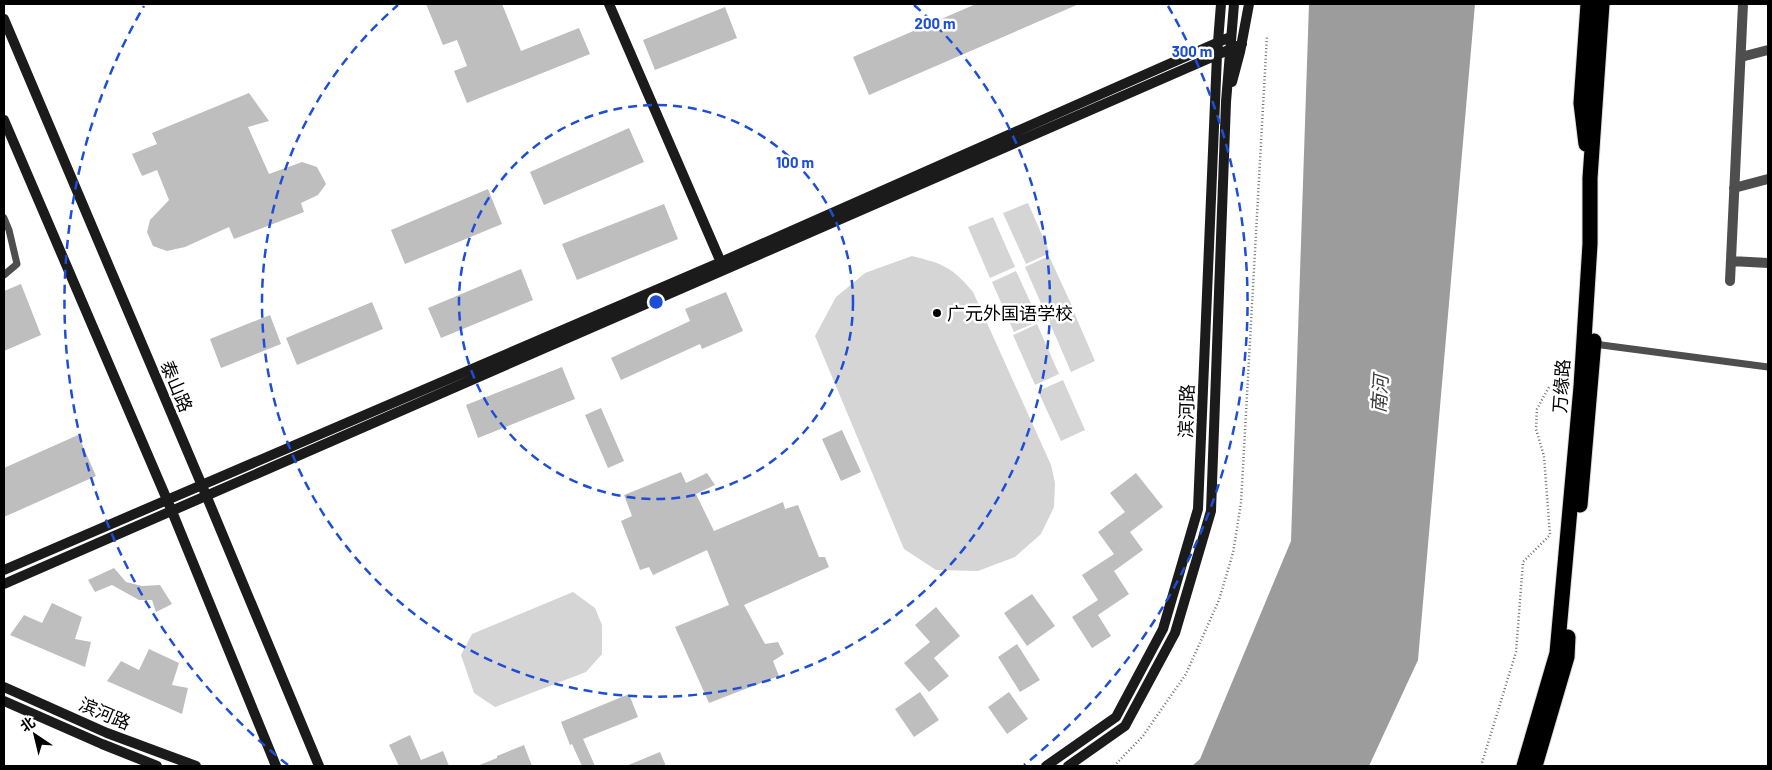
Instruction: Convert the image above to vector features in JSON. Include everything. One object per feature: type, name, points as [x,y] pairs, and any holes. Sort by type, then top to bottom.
[{"type":"highway","points":[[1588,4],[1581,103],[1590,178]]},
{"type":"highway","name":"万缘路","points":[[1524,766],[1556,653],[1582,368],[1590,244],[1590,178],[1602,4]]},
{"type":"highway","name":"万缘路","points":[[1535,766],[1566,657],[1594,344],[1600,245],[1599,176],[1611,4]]},
{"type":"street","points":[[609,4],[723,266]]},
{"type":"street","name":"滨河路","points":[[1046,766],[1116,717],[1163,629],[1198,508],[1217,43],[1221,4]]},
{"type":"street","name":"滨河路","points":[[1068,766],[1125,726],[1175,633],[1211,510],[1226,102],[1234,4]]},
{"type":"street","points":[[1226,102],[1242,44],[1249,4]]},
{"type":"street","points":[[1730,281],[1744,4]]},
{"type":"street","name":"泰山路","points":[[4,19],[319,766]]},
{"type":"street","points":[[4,584],[723,266],[1230,37]]},
{"type":"street","points":[[4,570],[201,484],[723,266],[1242,44]]},
{"type":"street","points":[[1740,57],[1768,50]]},
{"type":"street","points":[[4,120],[171,509],[276,766]]},
{"type":"street","points":[[1734,188],[1768,179]]},
{"type":"street","points":[[1731,261],[1768,263]]},
{"type":"street","name":"滨河路","points":[[4,687],[106,733],[196,766]]},
{"type":"street","name":"滨河路","points":[[4,701],[157,766]]},
{"type":"lane","points":[[4,218],[9,230],[17,264],[4,275]]},
{"type":"lane","points":[[1594,344],[1768,366]]},
{"type":"path","points":[[1114,766],[1143,736],[1186,674],[1219,600],[1232,552],[1241,503],[1267,35]]},
{"type":"path","points":[[1481,766],[1516,652],[1523,562],[1550,535],[1544,456],[1536,429],[1537,409],[1549,387],[1582,368]]},
{"type":"shaded area","points":[[1028,203],[1050,253],[1026,264],[1003,213]]},
{"type":"shaded area","points":[[993,217],[1015,267],[990,278],[968,227]]},
{"type":"shaded area","points":[[912,256],[932,261],[947,268],[959,277],[973,292],[1051,465],[1055,483],[1054,507],[1041,534],[1015,557],[978,571],[936,570],[904,549],[815,336],[836,297],[865,273]]},
{"type":"shaded area","points":[[1049,256],[1072,306],[1047,317],[1025,267]]},
{"type":"shaded area","points":[[1016,271],[1039,321],[1014,332],[992,282]]},
{"type":"shaded area","points":[[1073,310],[1095,361],[1071,372],[1049,321]]},
{"type":"shaded area","points":[[1037,324],[1059,374],[1035,385],[1013,335]]},
{"type":"shaded area","points":[[1063,380],[1085,430],[1061,441],[1038,391]]},
{"type":"shaded area","points":[[573,592],[595,608],[602,625],[602,654],[586,672],[495,707],[474,693],[461,655],[472,634]]},
{"type":"water","name":"南河","points":[[1309,4],[1475,4],[1418,660],[1369,766],[1192,766],[1200,759],[1291,541]]},
{"type":"building","points":[[426,4],[502,4],[521,51],[579,28],[590,54],[467,103],[454,71],[467,66],[457,40],[443,45]]},
{"type":"building","points":[[976,4],[1079,4],[869,95],[853,57]]},
{"type":"building","points":[[725,7],[737,38],[655,70],[643,40]]},
{"type":"building","points":[[249,93],[269,121],[248,127],[269,174],[302,162],[317,167],[326,184],[318,195],[301,203],[304,212],[234,239],[229,227],[185,247],[167,251],[153,246],[147,232],[150,220],[169,200],[157,170],[142,176],[132,154],[157,144],[152,133]]},
{"type":"building","points":[[629,128],[644,162],[544,205],[530,172]]},
{"type":"building","points":[[488,189],[502,224],[405,264],[391,230]]},
{"type":"building","points":[[664,204],[678,239],[577,280],[562,244]]},
{"type":"building","points":[[521,269],[533,300],[441,338],[428,308]]},
{"type":"building","points":[[21,284],[41,335],[4,351],[4,291]]},
{"type":"building","points":[[726,292],[743,331],[702,349],[700,344],[621,380],[611,358],[690,321],[685,309]]},
{"type":"building","points":[[372,302],[383,329],[297,365],[286,338]]},
{"type":"building","points":[[270,315],[281,344],[221,368],[210,339]]},
{"type":"building","points":[[562,367],[575,399],[478,438],[466,405]]},
{"type":"building","points":[[601,408],[624,461],[608,468],[585,415]]},
{"type":"building","points":[[842,430],[861,472],[841,481],[822,439]]},
{"type":"building","points":[[78,435],[96,476],[4,517],[4,468]]},
{"type":"building","points":[[681,472],[686,483],[707,473],[715,485],[696,494],[714,531],[783,502],[785,509],[798,505],[819,557],[825,557],[829,567],[744,605],[765,644],[778,642],[784,654],[773,661],[779,676],[709,703],[675,627],[729,605],[707,550],[653,575],[649,567],[640,570],[621,521],[632,516],[624,495]]},
{"type":"building","points":[[1136,473],[1163,507],[1130,532],[1143,550],[1114,571],[1129,594],[1098,615],[1111,636],[1092,648],[1072,617],[1098,600],[1082,575],[1114,554],[1098,532],[1125,512],[1110,493]]},
{"type":"building","points":[[114,568],[126,582],[142,586],[160,585],[172,604],[156,612],[152,600],[139,600],[112,585],[95,592],[88,580]]},
{"type":"building","points":[[1032,594],[1055,626],[1027,646],[1004,613]]},
{"type":"building","points":[[52,603],[82,617],[75,639],[91,642],[85,667],[10,635],[24,615],[42,623]]},
{"type":"building","points":[[936,607],[960,636],[934,658],[949,676],[929,692],[904,663],[930,642],[915,625]]},
{"type":"building","points":[[1017,644],[1040,680],[1020,692],[998,657]]},
{"type":"building","points":[[149,649],[179,663],[172,685],[188,688],[182,714],[107,681],[121,661],[139,670]]},
{"type":"building","points":[[920,692],[939,720],[914,737],[895,709]]},
{"type":"building","points":[[1009,692],[1028,719],[1007,734],[988,707]]},
{"type":"building","points":[[629,694],[638,717],[583,739],[595,766],[582,766],[572,744],[570,745],[561,722]]},
{"type":"building","points":[[410,735],[421,760],[443,751],[449,766],[399,766],[389,745]]},
{"type":"building","points":[[524,745],[532,766],[477,766],[497,758],[497,756]]},
{"type":"building","points":[[660,752],[666,766],[626,766]]},
{"type":"place","name":"广元外国语学校","points":[[937,313]]}]
